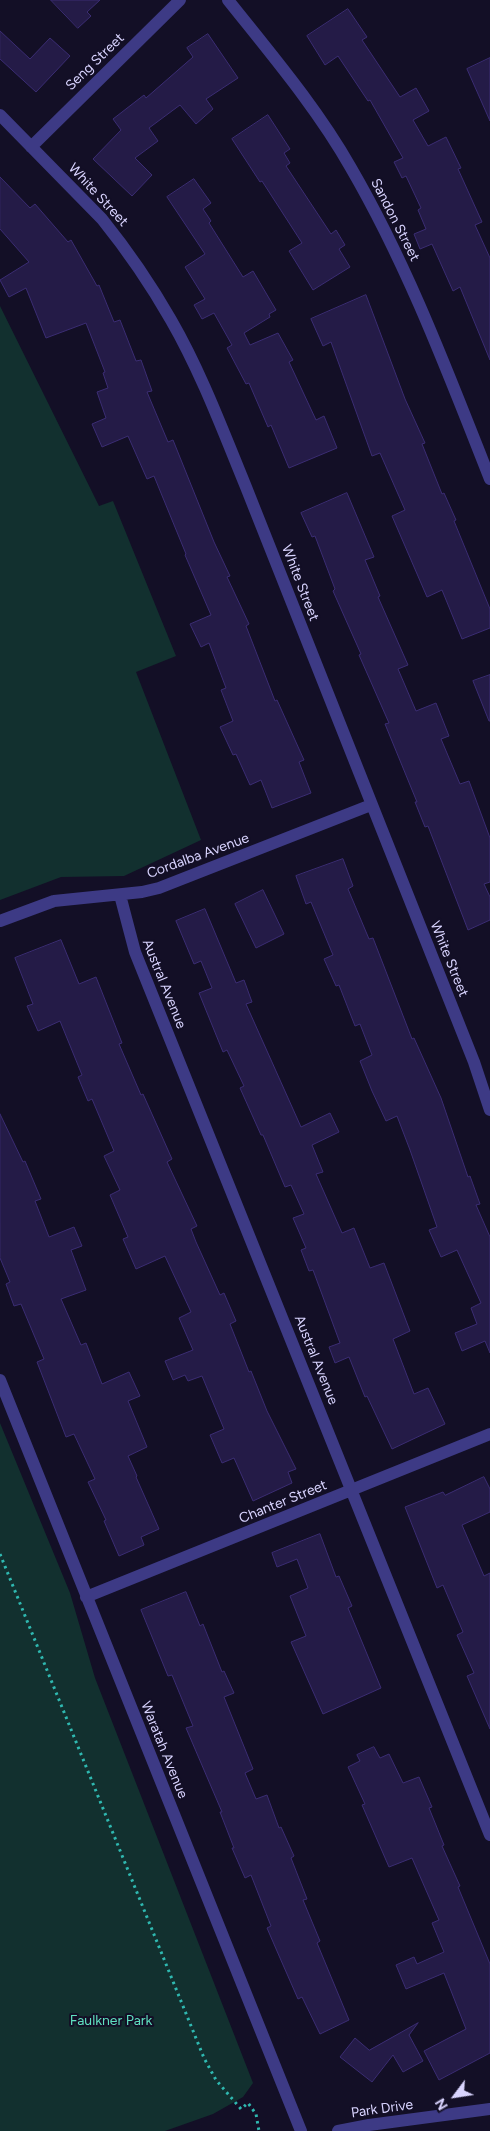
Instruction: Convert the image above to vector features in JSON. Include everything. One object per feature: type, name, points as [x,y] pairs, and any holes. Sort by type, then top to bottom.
[{"type":"street","name":"Seng Street","points":[[31,146],[180,0]]},
{"type":"street","name":"Sandon Street","points":[[228,0],[328,130],[370,200],[392,243],[420,308],[490,479]]},
{"type":"street","name":"White Street","points":[[0,115],[102,219],[117,238],[172,321],[219,422],[242,477],[474,1062],[490,1110]]},
{"type":"street","name":"Cordalba Avenue","points":[[0,921],[54,901],[159,888],[371,805]]},
{"type":"street","name":"Austral Avenue","points":[[120,894],[135,952],[490,1835]]},
{"type":"street","name":"Waratah Avenue","points":[[0,1380],[301,2131]]},
{"type":"street","name":"Chanter Street","points":[[86,1597],[490,1434]]},
{"type":"street","name":"Park Drive","points":[[338,2131],[490,2109]]},
{"type":"path","points":[[0,1554],[204,2058],[216,2080],[241,2109],[248,2103],[256,2114],[259,2131]]},
{"type":"green space","points":[[0,306],[99,506],[113,501],[176,656],[136,672],[201,840],[124,876],[61,877],[0,900]]},
{"type":"green space","name":"Faulkner Park","points":[[0,1423],[70,1593],[95,1678],[253,2083],[243,2097],[213,2114],[165,2131],[0,2131]]},
{"type":"building","points":[[51,0],[100,0],[87,12],[91,16],[78,28]]},
{"type":"building","points":[[348,9],[367,37],[362,40],[400,97],[416,88],[429,111],[413,120],[428,146],[446,137],[461,168],[458,169],[482,222],[475,225],[490,258],[490,360],[460,287],[453,291],[432,244],[420,249],[414,234],[426,229],[418,210],[421,208],[406,176],[402,178],[394,162],[403,158],[370,100],[368,101],[338,56],[325,65],[307,36]]},
{"type":"building","points":[[0,31],[30,59],[50,38],[70,56],[36,92],[0,59]]},
{"type":"building","points":[[208,34],[238,78],[206,99],[213,109],[196,124],[180,105],[149,128],[158,141],[135,158],[152,175],[132,196],[93,159],[121,130],[113,119],[144,95],[146,98],[193,57],[187,48]]},
{"type":"building","points":[[490,58],[490,121],[467,69]]},
{"type":"building","points":[[268,115],[290,149],[284,153],[290,163],[286,166],[331,234],[336,230],[345,245],[339,249],[350,267],[313,290],[289,251],[302,243],[232,139]]},
{"type":"building","points":[[0,177],[30,208],[35,204],[68,242],[71,240],[97,286],[99,285],[114,322],[120,320],[136,361],[141,360],[152,391],[147,392],[168,442],[173,440],[214,542],[230,576],[227,577],[249,624],[246,626],[275,701],[277,700],[304,760],[299,762],[311,793],[272,808],[261,780],[250,785],[236,754],[233,755],[220,727],[233,721],[221,690],[226,688],[209,643],[201,647],[190,624],[211,615],[154,476],[147,479],[128,436],[102,447],[92,424],[106,418],[97,392],[108,388],[103,373],[105,372],[86,323],[46,338],[26,288],[9,297],[0,280],[29,262],[0,229]]},
{"type":"building","points":[[194,179],[211,203],[203,209],[211,221],[209,223],[243,277],[253,271],[276,310],[269,314],[270,317],[244,333],[250,345],[278,333],[293,360],[289,362],[316,420],[324,416],[337,448],[289,468],[271,425],[268,427],[249,383],[246,384],[227,348],[232,345],[214,313],[202,319],[194,305],[205,299],[185,267],[205,254],[167,197]]},
{"type":"building","points":[[366,295],[405,399],[425,443],[422,444],[442,494],[444,493],[456,520],[454,521],[490,609],[490,628],[462,639],[442,590],[427,597],[392,516],[405,510],[380,453],[372,456],[331,342],[323,346],[311,319]]},
{"type":"building","points":[[347,493],[374,557],[365,560],[380,596],[378,597],[408,665],[398,669],[416,711],[436,703],[449,736],[441,739],[460,784],[469,781],[490,838],[490,882],[484,884],[490,897],[490,920],[468,930],[428,826],[425,827],[415,802],[417,802],[385,724],[389,723],[333,591],[335,589],[315,536],[312,537],[301,513]]},
{"type":"building","points":[[490,675],[490,721],[489,721],[473,681]]},
{"type":"building","points":[[343,859],[353,886],[348,889],[369,939],[373,938],[412,1039],[414,1038],[441,1098],[468,1177],[470,1176],[480,1204],[476,1205],[490,1237],[490,1353],[485,1341],[462,1351],[455,1333],[477,1324],[471,1308],[481,1303],[457,1250],[441,1257],[429,1230],[437,1227],[410,1150],[397,1116],[386,1121],[372,1091],[360,1061],[372,1055],[360,1024],[355,1026],[339,985],[336,986],[324,959],[333,955],[311,902],[306,904],[296,876]]},
{"type":"building","points":[[263,890],[284,934],[256,948],[235,904]]},
{"type":"building","points":[[205,909],[236,983],[244,980],[252,1002],[246,1004],[301,1127],[330,1113],[339,1132],[312,1145],[323,1172],[316,1174],[342,1233],[354,1228],[370,1268],[384,1263],[410,1331],[393,1339],[414,1394],[428,1388],[445,1424],[392,1449],[367,1396],[365,1397],[349,1357],[335,1363],[329,1347],[340,1343],[313,1270],[309,1271],[301,1250],[306,1248],[293,1218],[304,1214],[291,1185],[285,1187],[240,1088],[244,1086],[227,1050],[223,1052],[199,993],[212,988],[201,961],[194,964],[176,921]]},
{"type":"building","points":[[61,940],[79,984],[96,977],[122,1043],[119,1044],[172,1159],[167,1162],[197,1226],[191,1229],[196,1242],[220,1295],[224,1293],[236,1321],[230,1324],[249,1372],[251,1371],[267,1411],[296,1469],[288,1472],[292,1483],[253,1501],[234,1458],[222,1463],[210,1435],[224,1429],[202,1376],[188,1381],[185,1375],[173,1380],[165,1361],[193,1350],[179,1318],[191,1312],[165,1256],[136,1269],[123,1239],[128,1237],[110,1195],[120,1190],[104,1156],[114,1151],[92,1099],[88,1101],[78,1077],[82,1075],[60,1021],[38,1031],[27,1006],[33,1004],[15,958]]},
{"type":"building","points":[[0,1114],[23,1162],[25,1161],[41,1199],[35,1201],[49,1237],[74,1227],[82,1246],[71,1250],[86,1290],[61,1299],[81,1345],[86,1343],[102,1384],[129,1372],[140,1396],[128,1401],[147,1447],[128,1456],[159,1529],[141,1537],[144,1545],[119,1556],[104,1521],[106,1520],[88,1482],[95,1479],[74,1434],[66,1437],[37,1362],[44,1359],[21,1304],[14,1306],[6,1284],[10,1282],[0,1258]]},
{"type":"building","points":[[484,1477],[490,1489],[490,1512],[462,1525],[484,1576],[490,1573],[490,1729],[467,1676],[474,1673],[457,1635],[463,1632],[443,1585],[437,1588],[405,1507],[443,1492],[445,1495]]},
{"type":"building","points":[[320,1534],[336,1577],[339,1576],[352,1606],[348,1608],[381,1688],[323,1714],[291,1642],[306,1636],[290,1596],[308,1588],[297,1559],[277,1567],[272,1553]]},
{"type":"building","points":[[186,1592],[200,1626],[203,1624],[222,1672],[224,1671],[234,1693],[224,1697],[253,1769],[245,1773],[256,1799],[267,1795],[279,1828],[281,1827],[294,1856],[291,1858],[307,1899],[303,1900],[320,1941],[317,1943],[349,2020],[320,2034],[302,1997],[298,1999],[280,1958],[267,1928],[271,1926],[251,1875],[245,1878],[232,1848],[234,1848],[220,1812],[222,1812],[186,1728],[193,1726],[172,1675],[168,1676],[141,1610]]},
{"type":"building","points":[[374,1747],[380,1758],[389,1754],[403,1783],[419,1777],[432,1807],[429,1808],[444,1845],[442,1846],[460,1886],[458,1887],[490,1964],[490,2053],[439,2080],[424,2051],[466,2029],[444,1973],[406,1989],[396,1965],[414,1957],[417,1964],[444,1952],[432,1923],[439,1920],[412,1858],[389,1867],[362,1805],[365,1804],[348,1767],[360,1761],[357,1755]]},
{"type":"building","points":[[418,2023],[409,2035],[423,2061],[403,2072],[393,2055],[372,2082],[340,2057],[355,2038],[369,2050]]}]
